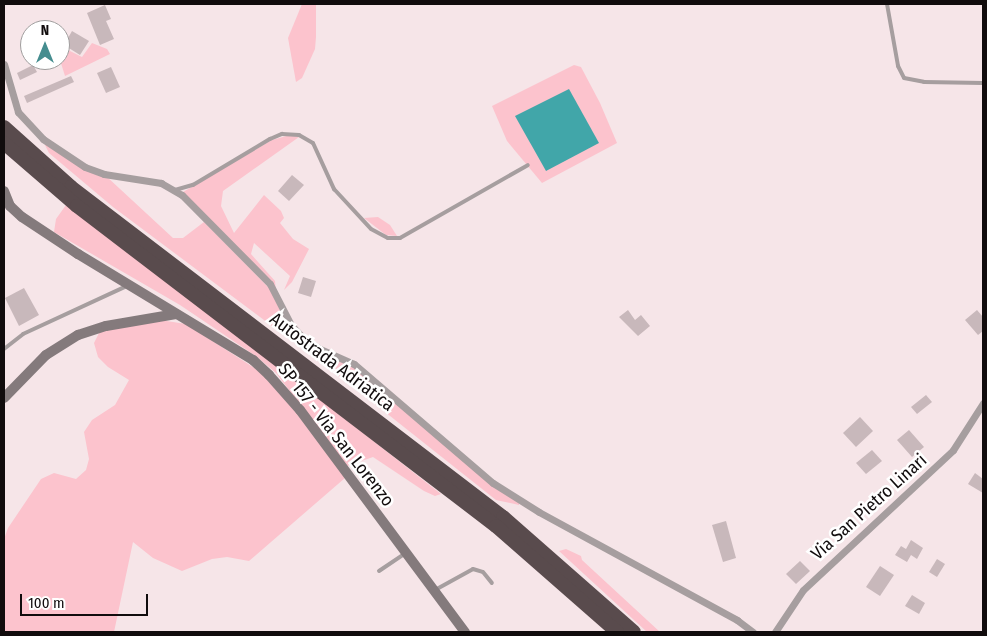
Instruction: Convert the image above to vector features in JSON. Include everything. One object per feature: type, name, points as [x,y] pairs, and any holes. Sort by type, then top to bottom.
[{"type":"highway","name":"Autostrada Adriatica","points":[[4,127],[71,187],[503,517],[634,632]]},
{"type":"highway","name":"Autostrada Adriatica","points":[[4,143],[77,206],[496,526],[617,632]]},
{"type":"main road","name":"SP 157 - Via San Lorenzo","points":[[4,191],[10,206],[22,217],[253,360],[269,374],[300,410],[465,632]]},
{"type":"main road","points":[[4,398],[46,355],[78,334],[106,326],[176,314]]},
{"type":"street","points":[[4,64],[18,112],[43,139],[85,167],[104,174],[139,177],[175,190],[270,284],[291,325],[304,338],[354,364],[493,483],[514,497],[737,620],[753,632]]},
{"type":"street","name":"Via San Pietro Linari","points":[[775,632],[802,590],[953,450],[983,404]]},
{"type":"lane","points":[[887,4],[898,66],[904,78],[918,82],[983,83]]},
{"type":"lane","points":[[175,190],[193,185],[270,139],[290,134],[313,143],[334,189],[371,229],[388,238],[400,238],[528,165]]},
{"type":"lane","points":[[4,350],[23,334],[129,285]]},
{"type":"lane","points":[[379,571],[406,553]]},
{"type":"lane","points":[[434,590],[474,569],[483,572],[492,583]]},
{"type":"shaded area","points":[[302,4],[316,4],[316,37],[315,49],[302,78],[296,82],[288,38]]},
{"type":"shaded area","points":[[92,43],[107,49],[110,54],[65,76],[63,70],[70,70],[70,51],[82,57]]},
{"type":"shaded area","points":[[574,65],[581,67],[600,103],[617,143],[542,183],[507,141],[492,106]]},
{"type":"shaded area","points":[[290,135],[299,137],[223,191],[221,206],[234,233],[264,195],[281,211],[284,218],[280,223],[293,239],[309,249],[292,282],[284,290],[290,276],[254,243],[251,254],[275,281],[276,291],[183,192],[272,140]]},
{"type":"shaded area","points":[[43,141],[106,176],[173,238],[183,238],[204,222],[273,292],[283,319],[281,329],[276,329],[113,207],[49,153]]},
{"type":"shaded area","points":[[66,205],[280,368],[441,494],[435,496],[424,491],[373,457],[347,466],[276,373],[257,357],[180,305],[54,232],[56,219]]},
{"type":"shaded area","points":[[378,217],[390,225],[397,236],[386,235],[364,218]]},
{"type":"shaded area","points":[[160,320],[186,324],[259,371],[294,410],[345,478],[249,561],[227,557],[212,559],[182,571],[153,558],[133,542],[114,632],[4,632],[4,539],[8,528],[41,479],[54,473],[76,479],[86,470],[89,459],[84,432],[92,420],[115,405],[129,380],[108,367],[98,357],[94,343],[100,331]]},
{"type":"shaded area","points":[[336,357],[342,358],[519,501],[519,505],[496,500],[322,362]]},
{"type":"shaded area","points":[[566,549],[581,556],[582,560],[660,632],[647,632],[559,551]]},
{"type":"water","points":[[569,89],[599,143],[546,171],[515,116]]},
{"type":"building","points":[[105,5],[111,19],[106,21],[114,39],[100,45],[87,13]]},
{"type":"building","points":[[72,31],[89,41],[80,55],[70,49],[70,34]]},
{"type":"building","points":[[111,67],[120,87],[106,93],[97,73]]},
{"type":"building","points":[[23,70],[36,70],[37,72],[20,80],[17,73]]},
{"type":"building","points":[[71,76],[74,82],[27,103],[24,96]]},
{"type":"building","points":[[292,175],[304,185],[289,201],[278,191]]},
{"type":"building","points":[[303,277],[316,281],[311,297],[298,293]]},
{"type":"building","points":[[24,288],[39,315],[19,326],[5,298]]},
{"type":"building","points":[[628,310],[635,320],[641,315],[650,326],[638,336],[619,317]]},
{"type":"building","points":[[977,310],[983,317],[983,331],[978,335],[965,320]]},
{"type":"building","points":[[926,395],[932,402],[917,414],[911,407]]},
{"type":"building","points":[[860,417],[873,431],[856,447],[843,433]]},
{"type":"building","points":[[909,430],[924,447],[912,457],[897,440]]},
{"type":"building","points":[[872,450],[882,461],[866,474],[856,463]]},
{"type":"building","points":[[975,473],[983,479],[983,493],[968,484]]},
{"type":"building","points":[[726,521],[736,558],[723,562],[712,525]]},
{"type":"building","points":[[911,540],[923,548],[917,559],[911,555],[907,562],[895,555],[901,546],[906,549]]},
{"type":"building","points":[[937,559],[945,564],[937,577],[929,572]]},
{"type":"building","points":[[800,561],[810,571],[796,584],[786,574]]},
{"type":"building","points":[[880,566],[894,575],[880,596],[866,587]]},
{"type":"building","points":[[912,595],[925,603],[919,614],[905,606]]}]
